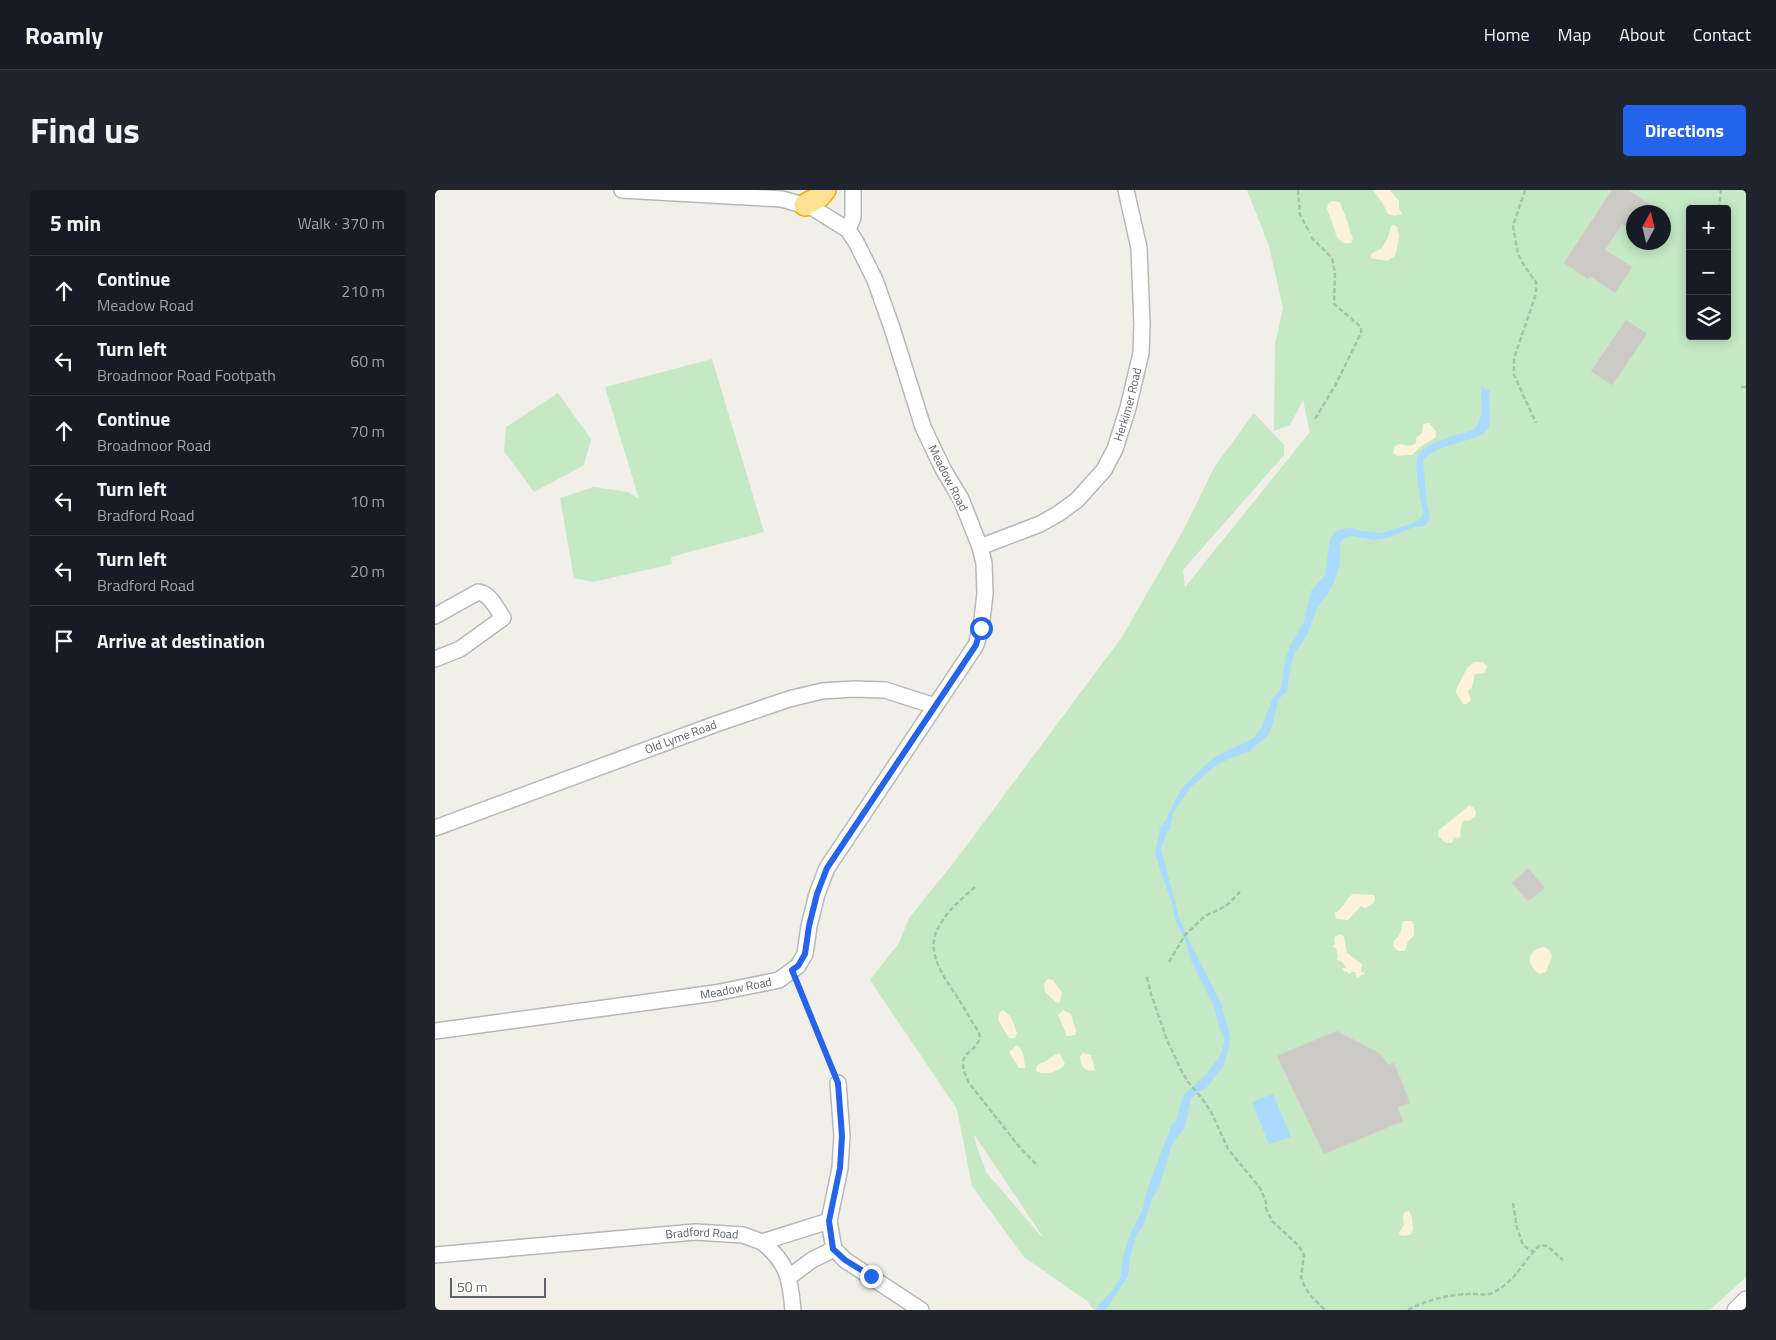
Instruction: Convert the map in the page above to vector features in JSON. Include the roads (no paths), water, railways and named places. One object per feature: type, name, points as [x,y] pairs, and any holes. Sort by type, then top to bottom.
[{"type":"highway","points":[[807,197],[819,197],[825,190]]},
{"type":"street","name":"Meadow Road","points":[[435,1031],[715,993],[779,980],[798,966],[805,954],[809,926],[817,894],[827,868],[976,645],[981,628],[985,594],[984,563],[980,547],[961,499],[943,469],[923,427],[875,280],[848,230],[821,212],[807,197],[621,190]]},
{"type":"street","points":[[848,230],[853,217],[853,190]]},
{"type":"street","name":"Herkimer Road","points":[[980,547],[1040,524],[1077,500],[1104,470],[1115,449],[1128,408],[1141,353],[1142,324],[1139,248],[1126,190]]},
{"type":"street","points":[[435,616],[478,592],[483,592],[488,596],[503,618],[460,648],[435,659]]},
{"type":"street","name":"Old Lyme Road","points":[[435,828],[716,724],[822,691],[885,690],[935,706]]},
{"type":"street","points":[[838,1083],[842,1136],[840,1168],[829,1221],[833,1249],[845,1260],[921,1310]]},
{"type":"street","points":[[762,1242],[829,1221]]},
{"type":"street","name":"Bradford Road","points":[[435,1255],[695,1232],[743,1235],[762,1242]]},
{"type":"street","points":[[762,1242],[774,1252],[789,1277],[793,1310]]},
{"type":"street","points":[[789,1277],[812,1260],[833,1249]]},
{"type":"street","points":[[1735,1310],[1746,1299]]},
{"type":"water","points":[[1481,387],[1490,391],[1490,422],[1486,432],[1439,449],[1423,461],[1430,519],[1425,526],[1414,527],[1390,537],[1374,540],[1352,536],[1343,539],[1340,543],[1340,564],[1334,582],[1317,608],[1307,635],[1295,653],[1291,664],[1287,691],[1279,699],[1273,723],[1267,737],[1249,751],[1220,763],[1210,770],[1190,788],[1173,813],[1170,829],[1161,848],[1179,917],[1189,941],[1221,1003],[1230,1035],[1229,1047],[1223,1067],[1206,1088],[1198,1092],[1191,1099],[1185,1126],[1172,1145],[1159,1187],[1152,1199],[1144,1223],[1135,1238],[1128,1276],[1107,1308],[1096,1310],[1120,1279],[1123,1256],[1131,1232],[1143,1209],[1145,1197],[1160,1155],[1172,1124],[1177,1119],[1183,1095],[1205,1076],[1214,1064],[1221,1054],[1225,1039],[1219,1027],[1214,1007],[1190,959],[1187,944],[1174,917],[1173,907],[1155,854],[1160,827],[1166,820],[1183,787],[1200,770],[1216,756],[1254,738],[1262,726],[1272,700],[1281,688],[1286,657],[1304,622],[1311,591],[1325,575],[1330,539],[1334,533],[1341,529],[1352,528],[1361,531],[1383,533],[1413,523],[1421,518],[1423,513],[1416,468],[1418,456],[1421,451],[1434,443],[1473,430],[1477,426],[1481,416]]},
{"type":"water","points":[[1273,1094],[1291,1137],[1269,1144],[1252,1102]]}]
